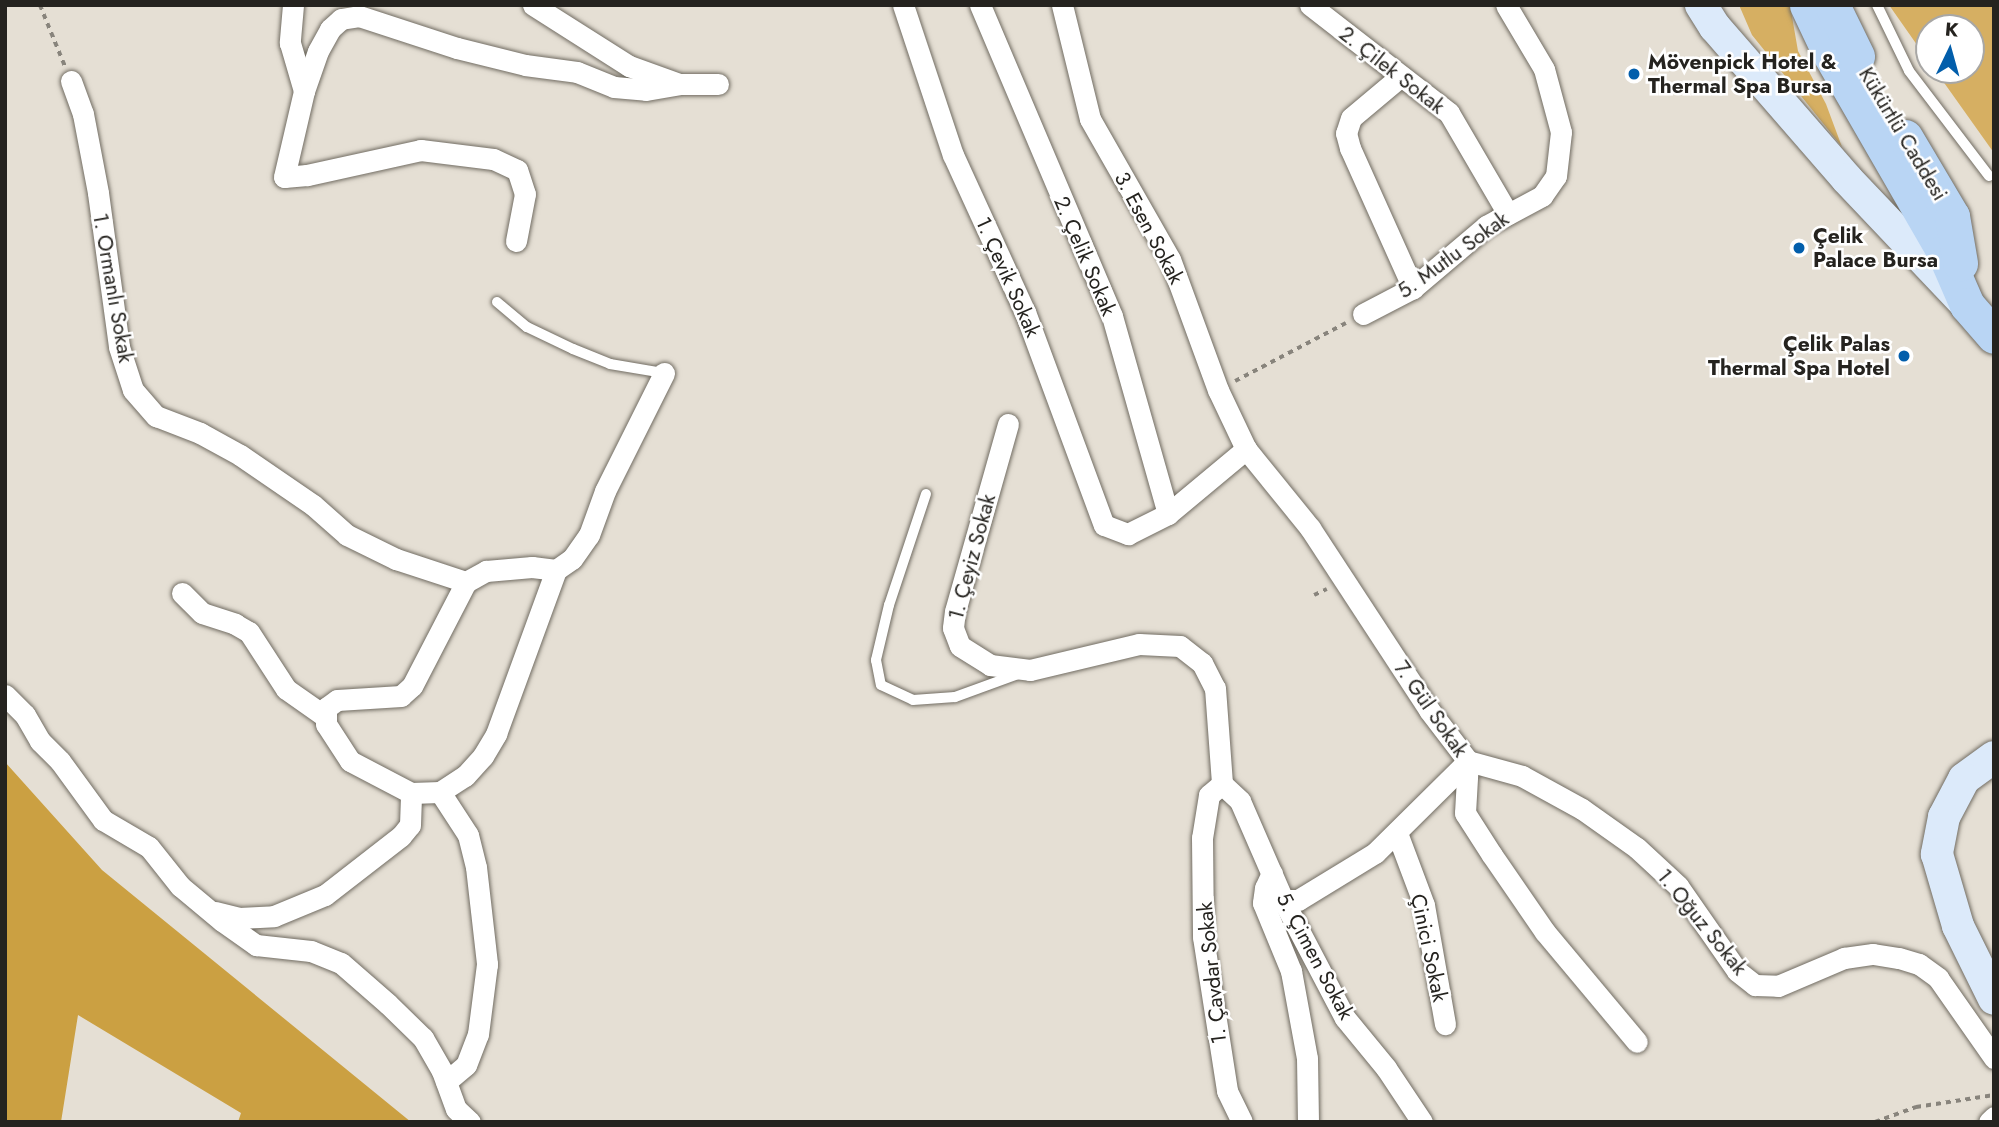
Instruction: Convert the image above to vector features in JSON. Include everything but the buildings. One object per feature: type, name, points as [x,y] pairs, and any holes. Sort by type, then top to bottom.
[{"type":"main road","points":[[1701,5],[1715,27],[1847,179],[1994,336]]},
{"type":"main road","name":"Kükürtlü Caddesi","points":[[1807,5],[1831,56],[1944,251],[1967,305]]},
{"type":"main road","name":"Kükürtlü Caddesi","points":[[1832,5],[1849,41],[1952,216],[1967,305]]},
{"type":"main road","points":[[1967,305],[1994,329]]},
{"type":"main road","points":[[1994,757],[1964,779],[1944,817],[1937,854],[1958,926],[1994,999]]},
{"type":"street","points":[[293,5],[290,43],[304,91]]},
{"type":"street","points":[[533,5],[629,66],[679,84]]},
{"type":"street","name":"1. Çevik Sokak","points":[[903,5],[953,155],[1025,312],[1104,525],[1128,534],[1168,514]]},
{"type":"street","name":"2. Çelik Sokak","points":[[981,5],[1112,316],[1168,514]]},
{"type":"street","name":"3. Esen Sokak","points":[[1062,5],[1090,119],[1170,259],[1217,390],[1247,449]]},
{"type":"street","name":"2. Çilek Sokak","points":[[1310,5],[1449,113],[1508,214]]},
{"type":"street","name":"5. Mutlu Sokak","points":[[1363,314],[1413,288],[1486,226],[1542,195],[1556,176],[1560,132],[1544,69],[1506,5]]},
{"type":"street","points":[[516,241],[525,194],[517,170],[493,159],[421,150],[307,175],[285,177],[304,91],[318,51],[330,29],[341,19],[359,16],[457,48],[525,65],[577,72],[614,87],[646,90],[679,84],[718,84]]},
{"type":"street","points":[[1401,76],[1351,118],[1346,133],[1350,148],[1413,288]]},
{"type":"street","name":"1. Ormanlı Sokak","points":[[71,81],[83,114],[98,193],[119,346],[133,390],[156,416],[200,433],[240,455],[313,505],[347,535],[396,559],[466,582]]},
{"type":"street","points":[[556,570],[523,567],[486,570],[466,582],[412,686],[401,696],[337,700],[327,708],[326,724],[351,761],[411,793],[440,792],[465,776],[496,734],[556,570],[572,559],[589,535],[605,491],[664,373]]},
{"type":"street","name":"1. Çeyiz Sokak","points":[[1008,424],[953,628],[960,646],[990,665],[1030,670],[1139,643],[1180,646],[1202,663],[1215,688],[1222,784]]},
{"type":"street","points":[[1168,514],[1247,449]]},
{"type":"street","name":"7. Gül Sokak","points":[[1247,449],[1310,528],[1429,710],[1468,761],[1465,813],[1545,932],[1637,1042]]},
{"type":"street","points":[[182,593],[202,613],[235,624],[249,632],[286,689],[326,717]]},
{"type":"street","points":[[5,695],[25,715],[40,741],[60,761],[103,820],[149,847],[180,886],[209,910],[256,945],[311,951],[341,963],[423,1038],[446,1082],[456,1109],[470,1122]]},
{"type":"street","points":[[1283,900],[1298,900],[1375,853],[1468,761]]},
{"type":"street","name":"1. Oğuz Sokak","points":[[1468,761],[1522,776],[1582,809],[1637,848],[1678,886],[1737,971],[1755,985],[1778,986],[1844,958],[1873,954],[1919,964],[1938,978],[1994,1058]]},
{"type":"street","name":"5. Çimen Sokak","points":[[1222,784],[1240,801],[1283,900],[1345,1018],[1386,1068],[1422,1122]]},
{"type":"street","name":"1. Çavdar Sokak","points":[[1222,784],[1209,795],[1202,838],[1203,937],[1227,1091],[1242,1122]]},
{"type":"street","points":[[440,792],[468,835],[476,867],[487,964],[478,1034],[466,1065],[446,1082]]},
{"type":"street","points":[[209,910],[239,918],[274,916],[325,895],[401,836],[410,825],[411,793]]},
{"type":"street","name":"Çinici Sokak","points":[[1397,833],[1424,905],[1445,1024]]},
{"type":"street","points":[[1272,873],[1265,888],[1263,903],[1291,971],[1307,1058],[1308,1122]]},
{"type":"street","points":[[1989,1122],[1994,1117]]},
{"type":"lane","points":[[1877,5],[1909,71],[1989,176]]},
{"type":"lane","points":[[497,302],[527,327],[573,349],[611,364],[664,373]]},
{"type":"lane","points":[[926,494],[881,638],[876,660],[881,685],[913,700],[955,697],[1030,670]]},
{"type":"path","points":[[40,5],[71,81]]},
{"type":"path","points":[[1217,390],[1363,314]]},
{"type":"path","points":[[1875,1122],[1916,1107],[1994,1095]]},
{"type":"shaded area","points":[[1739,5],[1790,5],[1798,51],[1826,104],[1842,147],[1752,35]]},
{"type":"shaded area","points":[[1889,5],[1994,5],[1994,153],[1945,84],[1985,84],[1985,14],[1915,14],[1915,42]]},
{"type":"shaded area","points":[[5,762],[102,870],[411,1122],[238,1122],[241,1113],[78,1015],[61,1122],[5,1122]]},
{"type":"place","name":"Mövenpick Hotel & Thermal Spa Bursa","points":[[1634,74]]},
{"type":"place","name":"Çelik Palace Bursa","points":[[1799,248]]},
{"type":"place","name":"Çelik Palas Thermal Spa Hotel","points":[[1904,356]]}]
